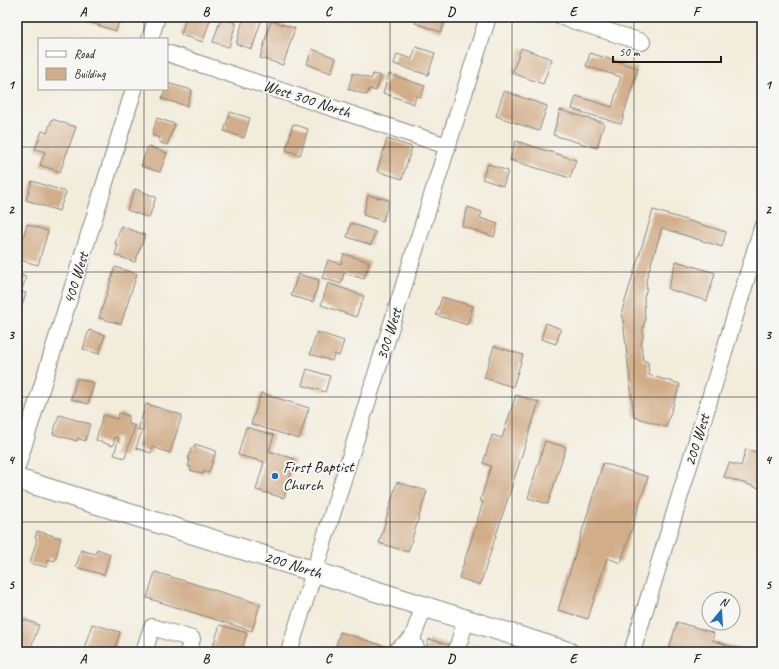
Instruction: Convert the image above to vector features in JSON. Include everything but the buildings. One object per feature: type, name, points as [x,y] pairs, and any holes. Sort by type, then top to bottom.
[{"type":"main road","name":"200 North","points":[[17,479],[424,606],[466,620],[527,646],[568,652]]},
{"type":"street","points":[[150,38],[157,17]]},
{"type":"street","name":"300 West","points":[[289,652],[488,17]]},
{"type":"street","points":[[562,17],[582,20],[642,42]]},
{"type":"street","name":"West 300 North","points":[[168,53],[447,146]]},
{"type":"street","name":"400 West","points":[[17,467],[134,90]]},
{"type":"street","name":"200 West","points":[[632,652],[762,228]]},
{"type":"street","points":[[397,650],[414,645],[424,606]]},
{"type":"street","points":[[456,652],[466,620]]},
{"type":"street","points":[[144,652],[152,626],[192,638],[188,652]]},
{"type":"place","name":"First Baptist Church","points":[[275,476]]}]
